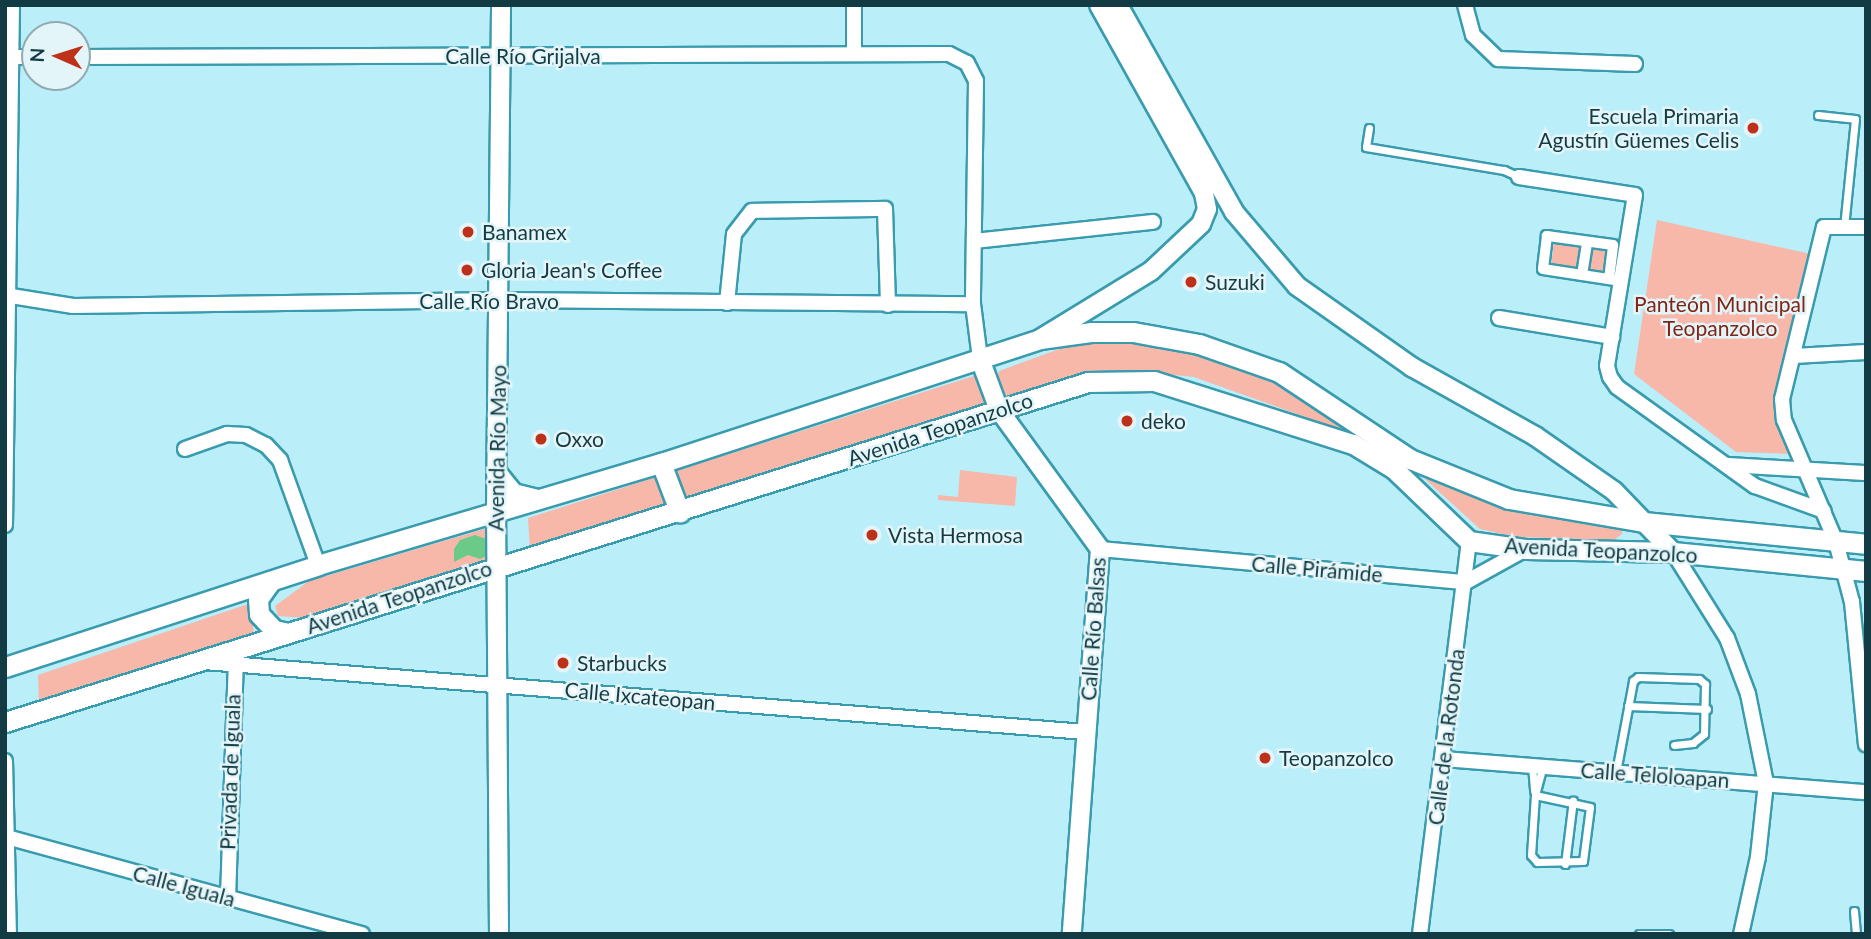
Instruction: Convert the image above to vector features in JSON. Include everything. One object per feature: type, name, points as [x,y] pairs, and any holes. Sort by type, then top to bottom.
[{"type":"main road","name":"Avenida Teopanzolco","points":[[5,667],[318,565],[661,463],[1040,339],[1133,332],[1199,344],[1279,372],[1410,459],[1445,477],[1509,499],[1643,522],[1866,544]]},
{"type":"main road","name":"Avenida Teopanzolco","points":[[5,722],[496,566],[680,513],[1088,382],[1154,381],[1353,444],[1394,469],[1469,541],[1526,549],[1673,552],[1866,571]]},
{"type":"main road","points":[[661,463],[680,513]]},
{"type":"main road","points":[[496,472],[513,493],[538,499]]},
{"type":"main road","points":[[271,581],[261,592],[259,614],[274,630],[288,633]]},
{"type":"street","points":[[5,525],[9,57],[12,5]]},
{"type":"street","name":"Avenida Río Mayo","points":[[499,934],[495,512],[501,5]]},
{"type":"street","points":[[853,53],[854,5]]},
{"type":"street","points":[[1040,339],[1151,271],[1201,224],[1208,209],[1204,193],[1099,5]]},
{"type":"street","points":[[1118,5],[1234,212],[1297,286],[1339,319],[1412,367],[1535,436],[1614,491],[1673,552],[1727,638],[1748,694],[1766,783],[1758,857],[1741,934]]},
{"type":"street","points":[[1465,5],[1473,35],[1498,59],[1634,64]]},
{"type":"street","name":"Calle Río Grijalva","points":[[91,57],[949,54],[967,63],[976,81],[974,241]]},
{"type":"street","points":[[1519,177],[1635,195],[1615,280]]},
{"type":"street","points":[[727,303],[734,234],[740,221],[764,208],[886,209],[888,305]]},
{"type":"street","points":[[980,359],[973,304],[974,241],[1153,222]]},
{"type":"street","points":[[1866,228],[1824,227],[1782,399],[1784,420],[1824,511],[1843,568],[1859,602],[1866,744]]},
{"type":"street","points":[[1615,280],[1543,270],[1548,236],[1613,245],[1615,280],[1612,337],[1607,366],[1617,387],[1755,486],[1824,511]]},
{"type":"street","points":[[1582,275],[1587,242]]},
{"type":"street","name":"Calle Río Bravo","points":[[8,296],[73,306],[498,300],[973,304]]},
{"type":"street","points":[[1500,318],[1612,337]]},
{"type":"street","points":[[1794,356],[1866,352]]},
{"type":"street","name":"Calle Río Balsas","points":[[980,359],[999,410],[1100,549],[1084,732],[1072,934]]},
{"type":"street","points":[[185,449],[227,434],[246,435],[266,445],[280,460],[318,565]]},
{"type":"street","points":[[1727,465],[1866,473]]},
{"type":"street","name":"Calle de la Rotonda","points":[[1420,934],[1444,759],[1469,541]]},
{"type":"street","name":"Calle Pirámide","points":[[1100,549],[1466,582]]},
{"type":"street","points":[[1466,582],[1526,549]]},
{"type":"street","name":"Privada de Iguala","points":[[228,899],[233,666],[243,647]]},
{"type":"street","name":"Calle Ixcateopan","points":[[195,661],[1084,732]]},
{"type":"street","name":"Calle Teloloapan","points":[[1444,759],[1866,792]]},
{"type":"street","points":[[5,761],[9,934]]},
{"type":"street","name":"Calle Iguala","points":[[7,837],[362,934]]},
{"type":"lane","points":[[1818,116],[1855,119],[1844,227]]},
{"type":"lane","points":[[1369,128],[1366,148],[1504,170],[1519,177]]},
{"type":"lane","points":[[1616,772],[1633,681],[1649,675],[1699,679],[1705,684],[1707,709],[1704,734],[1693,743],[1674,745]]},
{"type":"lane","points":[[1628,705],[1707,709]]},
{"type":"lane","points":[[1535,795],[1573,800],[1590,807],[1592,814],[1588,854],[1577,865],[1538,862],[1531,855],[1535,795],[1538,766]]},
{"type":"lane","points":[[1566,864],[1573,800]]},
{"type":"lane","points":[[1854,911],[1856,934]]},
{"type":"lane","points":[[1639,934],[1669,934]]},
{"type":"green space","name":"Panteón Municipal Teopanzolco","points":[[1657,220],[1811,254],[1781,397],[1792,454],[1736,452],[1634,374]]},
{"type":"green space","points":[[1554,242],[1583,246],[1579,271],[1551,267]]},
{"type":"green space","points":[[1591,247],[1610,249],[1606,275],[1587,272]]},
{"type":"green space","points":[[1108,340],[1185,349],[1279,378],[1375,442],[1194,377],[1136,371],[1008,399],[997,379],[999,371],[1062,348]]},
{"type":"green space","points":[[977,375],[993,408],[530,550],[528,518]]},
{"type":"green space","points":[[960,470],[1017,477],[1015,506],[938,500],[938,495],[958,497]]},
{"type":"green space","points":[[1427,475],[1490,502],[1622,528],[1622,534],[1614,540],[1516,537],[1480,529],[1425,479]]},
{"type":"green space","points":[[491,527],[491,562],[305,618],[278,616],[275,606],[309,581]]},
{"type":"green space","points":[[251,603],[254,636],[39,704],[38,675]]},
{"type":"shaded area","points":[[475,535],[486,539],[488,555],[480,559],[468,555],[454,562],[454,549],[460,540]]},
{"type":"place","name":"Escuela Primaria Agustín Güemes Celis","points":[[1753,128]]},
{"type":"place","name":"Banamex","points":[[468,232]]},
{"type":"place","name":"Gloria Jean's Coffee","points":[[467,270]]},
{"type":"place","name":"Suzuki","points":[[1191,282]]},
{"type":"place","name":"deko","points":[[1127,421]]},
{"type":"place","name":"Oxxo","points":[[541,439]]},
{"type":"place","name":"Vista Hermosa","points":[[872,535]]},
{"type":"place","name":"Starbucks","points":[[563,663]]},
{"type":"place","name":"Teopanzolco","points":[[1265,758]]}]
